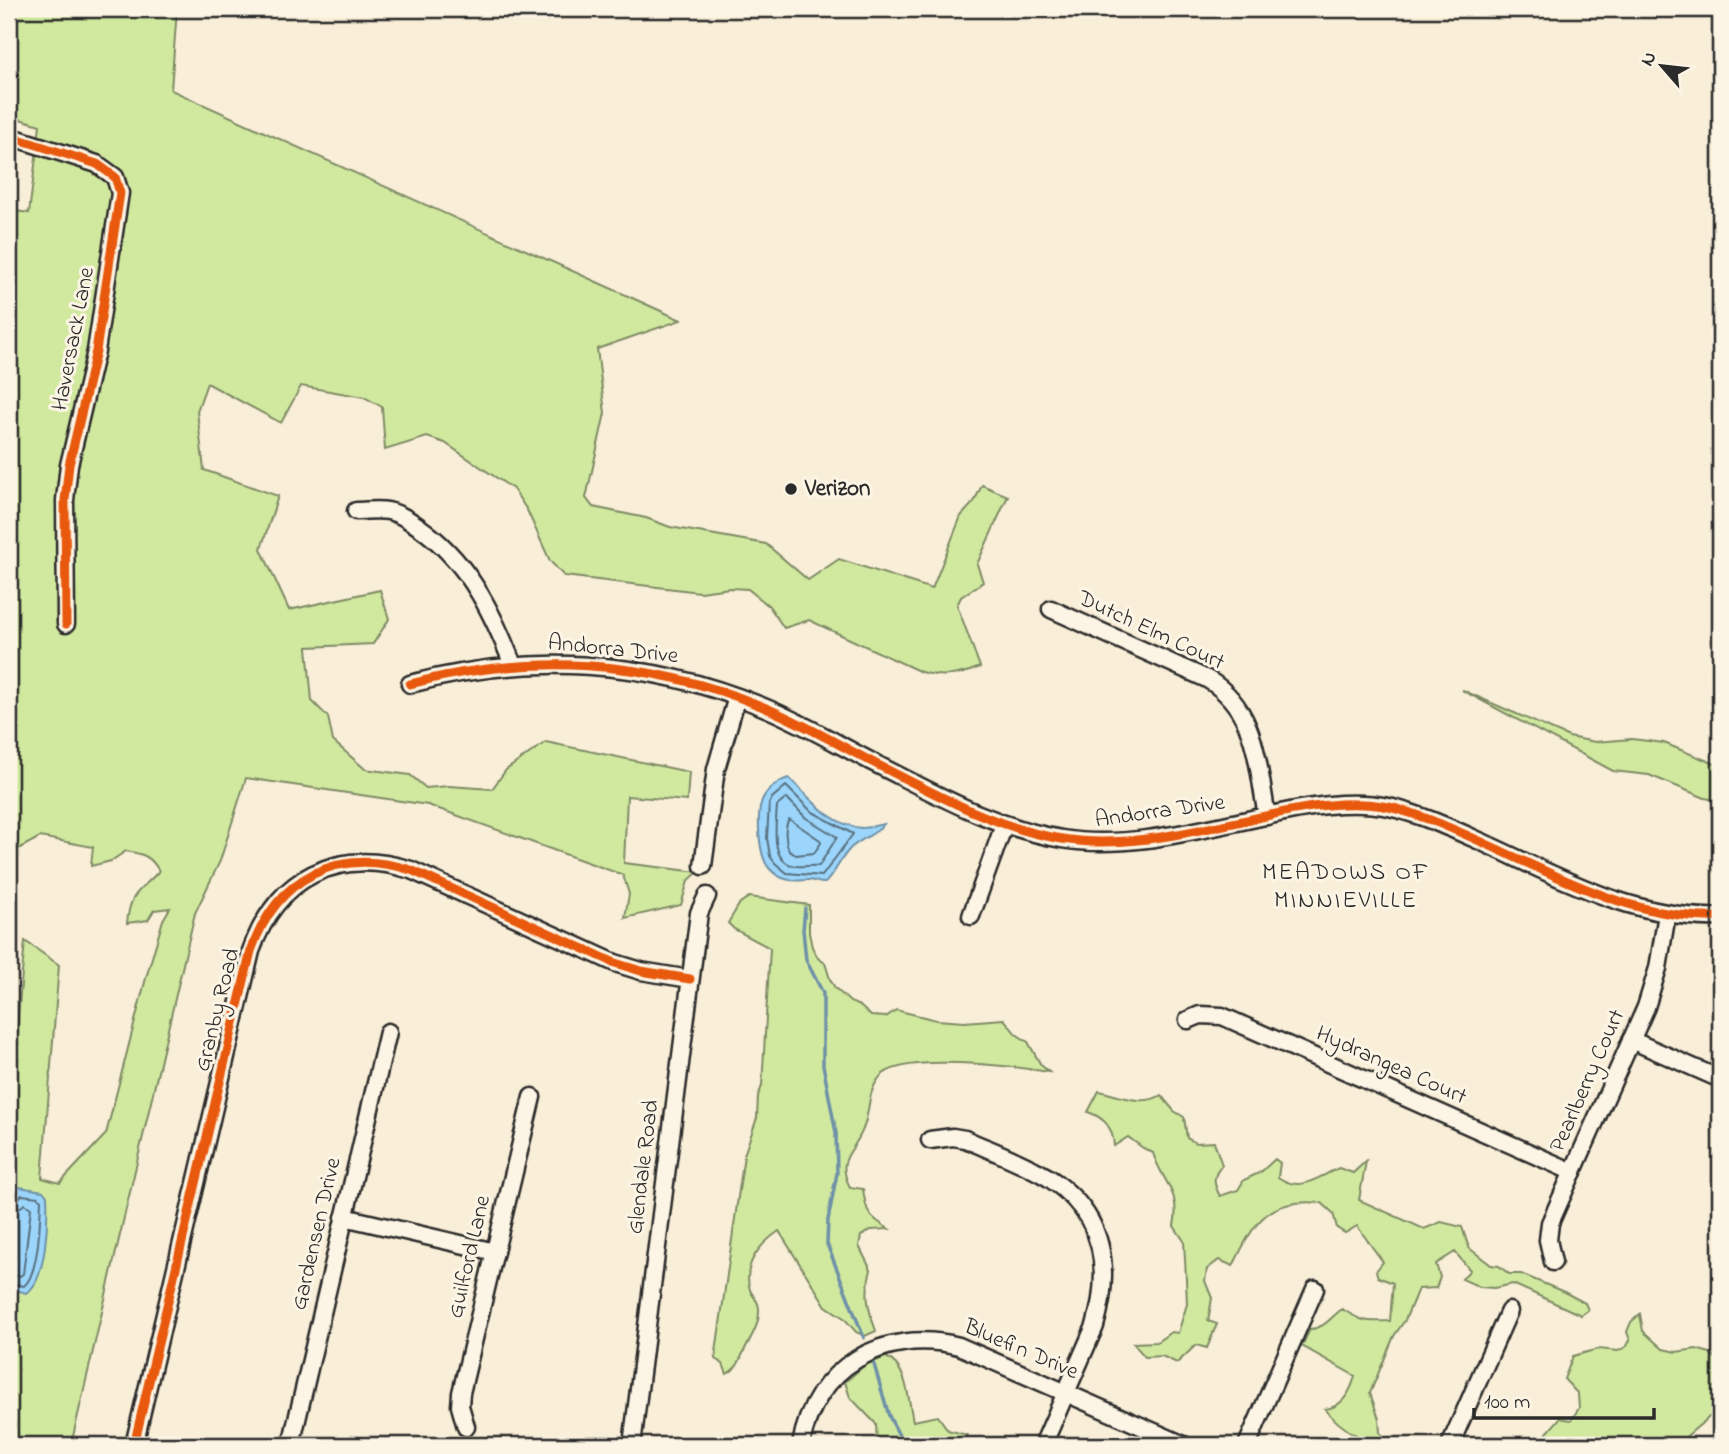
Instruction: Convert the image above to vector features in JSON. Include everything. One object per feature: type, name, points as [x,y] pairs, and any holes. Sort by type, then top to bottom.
[{"type":"street","name":"Haversack Lane","points":[[9,136],[97,164],[116,177],[120,193],[96,351],[69,465],[65,500],[66,624]]},
{"type":"street","points":[[356,511],[388,511],[402,516],[447,550],[469,575],[484,599],[513,666]]},
{"type":"street","name":"Dutch Elm Court","points":[[1051,609],[1207,679],[1229,695],[1247,722],[1267,816]]},
{"type":"street","name":"Andorra Drive","points":[[410,684],[447,674],[513,666],[562,664],[639,671],[678,679],[737,697],[777,713],[977,815],[1063,840],[1110,842],[1192,831],[1320,806],[1386,806],[1433,821],[1611,899],[1667,914],[1695,918],[1720,917]]},
{"type":"street","points":[[704,866],[716,769],[737,697]]},
{"type":"street","points":[[971,916],[1004,825]]},
{"type":"street","name":"Granby Road","points":[[134,1445],[251,951],[266,918],[291,888],[320,870],[336,865],[369,861],[394,865],[411,870],[615,963],[641,971],[690,979]]},
{"type":"street","name":"Glendale Road","points":[[632,1445],[699,913],[707,896]]},
{"type":"street","name":"Pearlberry Court","points":[[1553,1262],[1548,1230],[1653,988],[1667,914]]},
{"type":"street","name":"Hydrangea Court","points":[[1188,1020],[1200,1015],[1222,1016],[1573,1172]]},
{"type":"street","name":"Gardensen Drive","points":[[291,1445],[388,1032]]},
{"type":"street","points":[[1631,1040],[1720,1079]]},
{"type":"street","name":"Guilford Lane","points":[[466,1427],[460,1406],[461,1393],[531,1097]]},
{"type":"street","points":[[930,1140],[953,1137],[965,1139],[1035,1171],[1063,1188],[1088,1218],[1102,1251],[1104,1286],[1095,1326],[1043,1445]]},
{"type":"street","points":[[344,1217],[495,1252]]},
{"type":"street","points":[[1247,1445],[1315,1289]]},
{"type":"street","points":[[1450,1445],[1509,1311]]},
{"type":"street","name":"Bluefin Drive","points":[[801,1445],[809,1415],[828,1384],[855,1360],[891,1344],[929,1340],[958,1346],[1184,1445]]},
{"type":"green space","points":[[9,9],[177,9],[171,90],[681,320],[597,349],[605,413],[586,498],[593,507],[646,518],[670,527],[766,544],[808,580],[839,559],[932,589],[961,516],[974,502],[982,485],[1008,496],[977,564],[983,582],[961,597],[957,605],[980,667],[958,674],[937,675],[921,672],[809,620],[784,628],[769,606],[748,589],[730,588],[700,592],[564,576],[550,561],[527,510],[513,489],[445,443],[427,437],[385,450],[382,407],[364,397],[301,386],[281,423],[207,383],[197,411],[204,470],[278,496],[261,549],[289,610],[380,590],[389,619],[373,644],[307,647],[312,701],[328,717],[333,741],[365,769],[410,775],[426,788],[449,786],[492,789],[506,770],[546,742],[689,772],[687,801],[627,796],[624,863],[698,872],[688,881],[681,905],[625,918],[629,894],[623,875],[428,805],[246,778],[220,861],[195,913],[71,1445],[9,1445],[9,1112],[25,941],[59,965],[42,1178],[60,1183],[106,1134],[146,978],[163,920],[170,908],[154,910],[148,920],[127,923],[133,898],[159,871],[150,859],[142,855],[126,851],[111,861],[91,866],[93,847],[40,837],[9,854],[9,210],[29,213],[40,125],[9,116]]},
{"type":"green space","points":[[1462,690],[1569,737],[1595,742],[1632,739],[1664,743],[1720,766],[1720,801],[1705,798],[1649,775],[1613,771]]},
{"type":"green space","points":[[749,897],[809,905],[809,933],[818,958],[825,963],[835,988],[871,1016],[886,1017],[896,1010],[936,1020],[964,1022],[1004,1019],[1016,1034],[1028,1042],[1041,1065],[1049,1072],[1012,1067],[933,1063],[891,1070],[879,1078],[872,1090],[863,1129],[845,1162],[844,1169],[850,1187],[863,1189],[870,1214],[889,1229],[871,1230],[861,1236],[859,1246],[871,1270],[868,1301],[876,1331],[865,1336],[856,1332],[844,1318],[826,1306],[779,1231],[759,1249],[748,1272],[750,1290],[759,1306],[758,1320],[738,1363],[727,1374],[723,1364],[715,1359],[744,1155],[757,1118],[758,1096],[762,1086],[770,948],[728,923],[740,903]]},
{"type":"green space","points":[[1099,1091],[1139,1100],[1161,1095],[1174,1111],[1184,1117],[1187,1138],[1196,1143],[1214,1142],[1222,1165],[1215,1180],[1220,1196],[1238,1190],[1244,1180],[1261,1172],[1275,1159],[1280,1163],[1278,1177],[1294,1184],[1308,1182],[1339,1168],[1353,1173],[1366,1161],[1359,1200],[1424,1229],[1441,1222],[1462,1227],[1469,1248],[1491,1265],[1499,1266],[1509,1274],[1521,1274],[1564,1292],[1585,1303],[1588,1310],[1581,1315],[1513,1284],[1494,1288],[1480,1287],[1462,1279],[1470,1270],[1455,1252],[1436,1264],[1440,1277],[1436,1288],[1418,1289],[1370,1393],[1379,1419],[1380,1433],[1389,1440],[1398,1442],[1389,1445],[1369,1441],[1348,1430],[1325,1409],[1341,1402],[1355,1376],[1302,1346],[1310,1329],[1324,1324],[1342,1309],[1364,1320],[1390,1321],[1393,1283],[1378,1277],[1376,1271],[1383,1262],[1357,1226],[1345,1233],[1337,1228],[1333,1213],[1322,1203],[1303,1202],[1288,1204],[1265,1216],[1248,1236],[1233,1266],[1219,1260],[1207,1269],[1205,1281],[1212,1298],[1208,1321],[1217,1324],[1207,1348],[1196,1345],[1177,1363],[1162,1356],[1145,1357],[1133,1343],[1157,1342],[1171,1332],[1178,1333],[1187,1304],[1184,1241],[1174,1226],[1176,1214],[1173,1195],[1153,1153],[1128,1137],[1114,1146],[1107,1124],[1088,1112]]},
{"type":"green space","points":[[1640,1314],[1643,1331],[1663,1349],[1676,1352],[1696,1349],[1710,1353],[1720,1363],[1720,1408],[1676,1445],[1544,1445],[1547,1433],[1560,1418],[1571,1420],[1579,1408],[1578,1394],[1564,1379],[1573,1356],[1598,1349],[1618,1351],[1627,1346],[1630,1340],[1627,1332],[1631,1322]]},
{"type":"green space","points":[[886,1357],[899,1368],[903,1376],[913,1421],[938,1416],[948,1430],[967,1435],[959,1445],[877,1445],[876,1424],[850,1397],[845,1382],[865,1365]]},
{"type":"water","points":[[789,778],[821,809],[840,822],[862,828],[884,824],[852,847],[825,883],[783,878],[769,868],[762,854],[759,823],[763,798],[774,785]]},
{"type":"water","points":[[19,1187],[43,1191],[47,1196],[42,1263],[33,1287],[26,1293],[9,1288],[9,1203],[13,1192]]},
{"type":"waterway","points":[[805,908],[803,930],[806,960],[823,993],[823,1065],[836,1133],[837,1173],[828,1220],[827,1244],[864,1338]]},
{"type":"waterway","points":[[873,1361],[889,1416],[904,1445]]},
{"type":"cycle path","points":[[9,136],[97,164],[115,177],[120,193],[96,351],[69,465],[65,500],[66,624]]},
{"type":"cycle path","points":[[410,684],[454,674],[543,665],[631,670],[675,678],[761,706],[945,799],[990,819],[1037,834],[1087,842],[1139,840],[1312,807],[1374,805],[1432,821],[1562,879],[1624,903],[1687,916],[1720,917]]},
{"type":"cycle path","points":[[134,1445],[251,951],[262,925],[294,887],[313,874],[335,866],[384,864],[411,870],[615,963],[641,971],[690,979]]},
{"type":"place","name":"Verizon","points":[[791,489]]},
{"type":"district","name":"MEADOWS OF MINNIEVILLE","points":[[1346,887]]}]
